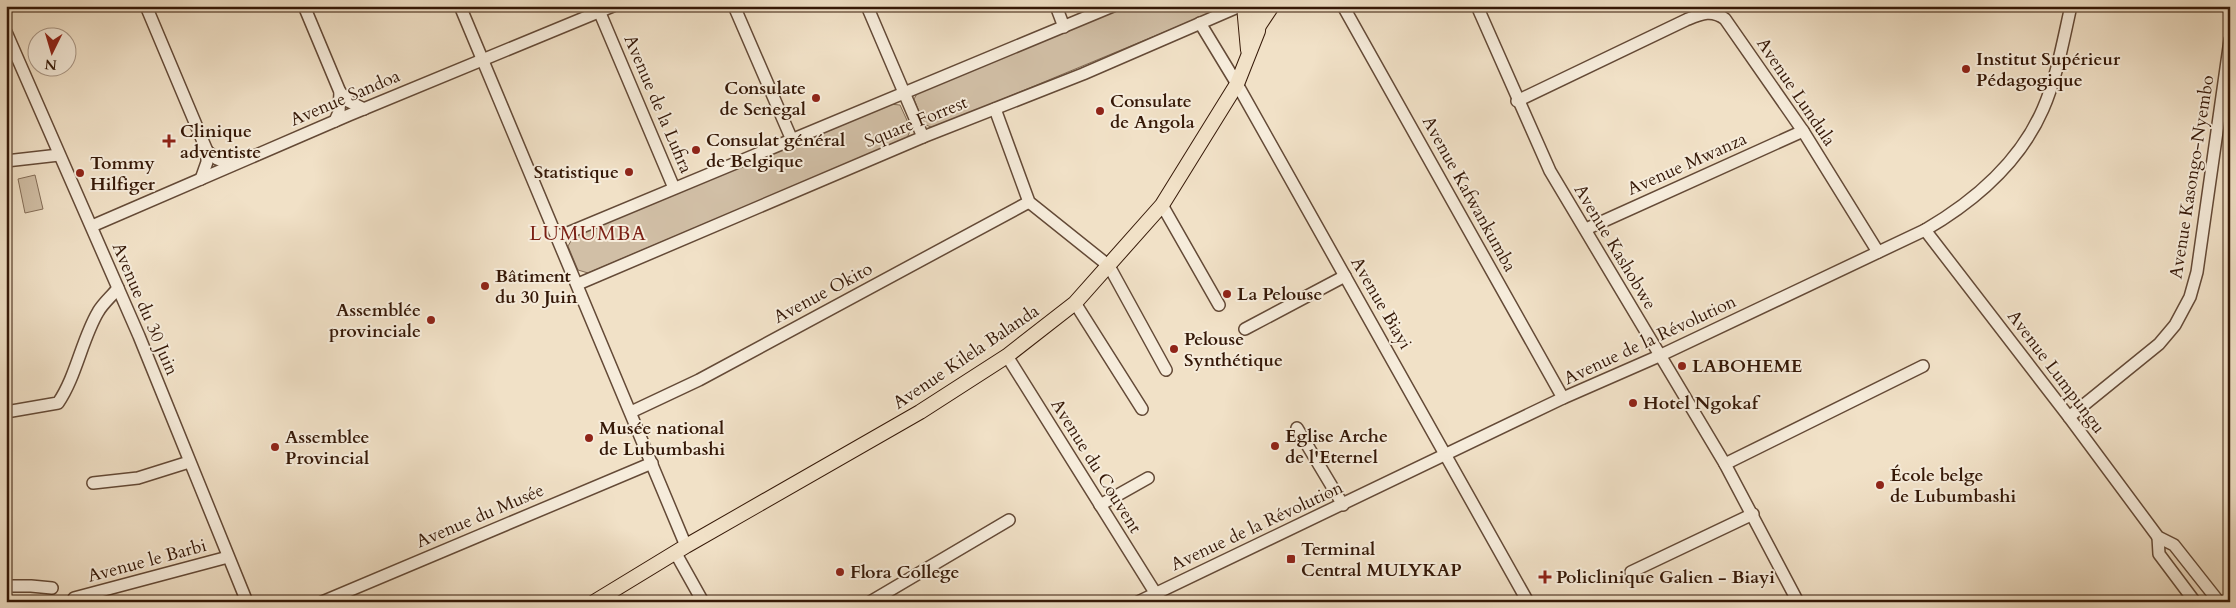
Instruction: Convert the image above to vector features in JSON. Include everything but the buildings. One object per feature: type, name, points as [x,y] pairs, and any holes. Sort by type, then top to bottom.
[{"type":"main road","points":[[1244,6],[1249,53]]},
{"type":"main road","name":"Avenue Kilela Balanda","points":[[594,602],[681,549],[920,412],[1007,356],[1075,303],[1110,266],[1162,205],[1238,84],[1258,27],[1256,6]]},
{"type":"main road","points":[[1258,27],[1272,6]]},
{"type":"street","points":[[146,6],[207,151],[207,162],[201,179]]},
{"type":"street","points":[[304,6],[340,92],[348,101],[364,109]]},
{"type":"street","points":[[460,6],[632,412],[652,463],[681,549],[703,602]]},
{"type":"street","name":"Avenue Sandoa","points":[[92,226],[335,121],[483,60],[598,9],[613,6]]},
{"type":"street","points":[[734,6],[792,140]]},
{"type":"street","points":[[868,6],[923,137]]},
{"type":"street","points":[[1056,6],[1064,26]]},
{"type":"street","name":"Square Forrest","points":[[558,237],[1112,6]]},
{"type":"street","name":"Square Forrest","points":[[578,284],[923,137],[1083,74],[1240,6]]},
{"type":"street","name":"Avenue Kafwankumba","points":[[1343,6],[1563,398]]},
{"type":"street","name":"Avenue Kashobwe","points":[[1477,6],[1550,171],[1725,464],[1798,602]]},
{"type":"street","name":"Avenue de la Révolution","points":[[1138,602],[1563,398],[1659,356],[1925,230],[1960,209],[1989,184],[2030,135],[2052,84],[2071,6]]},
{"type":"street","name":"Avenue de la Lufira","points":[[598,9],[674,188]]},
{"type":"street","name":"Avenue Lundula","points":[[1518,100],[1686,20],[1705,12],[1713,12],[1725,19],[1802,131],[1878,252]]},
{"type":"street","name":"Avenue Biayi","points":[[1200,23],[1238,84],[1528,602]]},
{"type":"street","name":"Avenue du 30 Juin","points":[[6,32],[92,226],[247,602]]},
{"type":"street","name":"Avenue Kasongo-Nyembo","points":[[2069,416],[2159,344],[2175,325],[2190,297],[2197,272],[2230,40]]},
{"type":"street","points":[[335,121],[339,112],[340,92]]},
{"type":"street","points":[[994,109],[1029,202],[1110,266],[1166,370]]},
{"type":"street","name":"Avenue Mwanza","points":[[1586,230],[1802,131]]},
{"type":"street","points":[[207,151],[217,159],[232,165]]},
{"type":"street","points":[[6,161],[59,155]]},
{"type":"street","name":"Avenue Okito","points":[[632,412],[699,380],[1029,202]]},
{"type":"street","points":[[1162,205],[1219,305]]},
{"type":"street","name":"Avenue Lumpungu","points":[[1925,230],[2069,416],[2158,537],[2174,545],[2219,602]]},
{"type":"street","points":[[1245,330],[1345,276]]},
{"type":"street","points":[[6,412],[58,403],[66,391],[72,371],[98,311],[118,288]]},
{"type":"street","points":[[1075,303],[1142,409]]},
{"type":"street","name":"Avenue du Couvent","points":[[1007,356],[1156,594]]},
{"type":"street","points":[[1725,464],[1923,366]]},
{"type":"street","points":[[1297,428],[1343,505]]},
{"type":"street","points":[[93,483],[138,478],[189,462]]},
{"type":"street","name":"Avenue du Musée","points":[[322,602],[652,463]]},
{"type":"street","points":[[1100,505],[1148,478]]},
{"type":"street","points":[[1631,572],[1753,514]]},
{"type":"street","points":[[870,602],[1010,520]]},
{"type":"street","name":"Avenue Lumpungu","points":[[2158,537],[2159,554],[2195,602]]},
{"type":"street","name":"Avenue le Barbi","points":[[75,600],[228,557]]},
{"type":"street","points":[[6,586],[52,588]]},
{"type":"street","points":[[2224,602],[2230,597]]},
{"type":"shaded area","points":[[1123,6],[1227,6],[933,128],[924,124],[914,99],[918,92]]},
{"type":"shaded area","points":[[889,104],[900,105],[911,129],[907,138],[588,273],[578,270],[568,246],[574,236]]},
{"type":"shaded area","points":[[35,175],[43,209],[25,213],[18,179]]},
{"type":"place","name":"Institut Supérieur Pédagogique","points":[[1966,69]]},
{"type":"place","name":"Consulate de Senegal","points":[[816,98]]},
{"type":"place","name":"Consulate de Angola","points":[[1100,111]]},
{"type":"place","name":"Clinique adventiste","points":[[169,141]]},
{"type":"place","name":"Consulat général de Belgique","points":[[696,150]]},
{"type":"place","name":"Statistique","points":[[629,172]]},
{"type":"place","name":"Tommy Hilfiger","points":[[80,173]]},
{"type":"place","name":"Bâtiment du 30 Juin","points":[[485,286]]},
{"type":"place","name":"La Pelouse","points":[[1227,294]]},
{"type":"place","name":"Assemblée provinciale","points":[[431,320]]},
{"type":"place","name":"Pelouse Synthétique","points":[[1174,349]]},
{"type":"place","name":"LABOHEME","points":[[1682,366]]},
{"type":"place","name":"Hotel Ngokaf","points":[[1633,403]]},
{"type":"place","name":"Musée national de Lubumbashi","points":[[589,438]]},
{"type":"place","name":"Eglise Arche de l'Eternel","points":[[1275,446]]},
{"type":"place","name":"Assemblee Provincial","points":[[275,447]]},
{"type":"place","name":"École belge de Lubumbashi","points":[[1880,485]]},
{"type":"place","name":"Terminal Central MULYKAP","points":[[1291,559]]},
{"type":"place","name":"Flora College","points":[[840,572]]},
{"type":"place","name":"Policlinique Galien - Biayi","points":[[1545,577]]},
{"type":"district","name":"LUMUMBA","points":[[588,233]]}]
